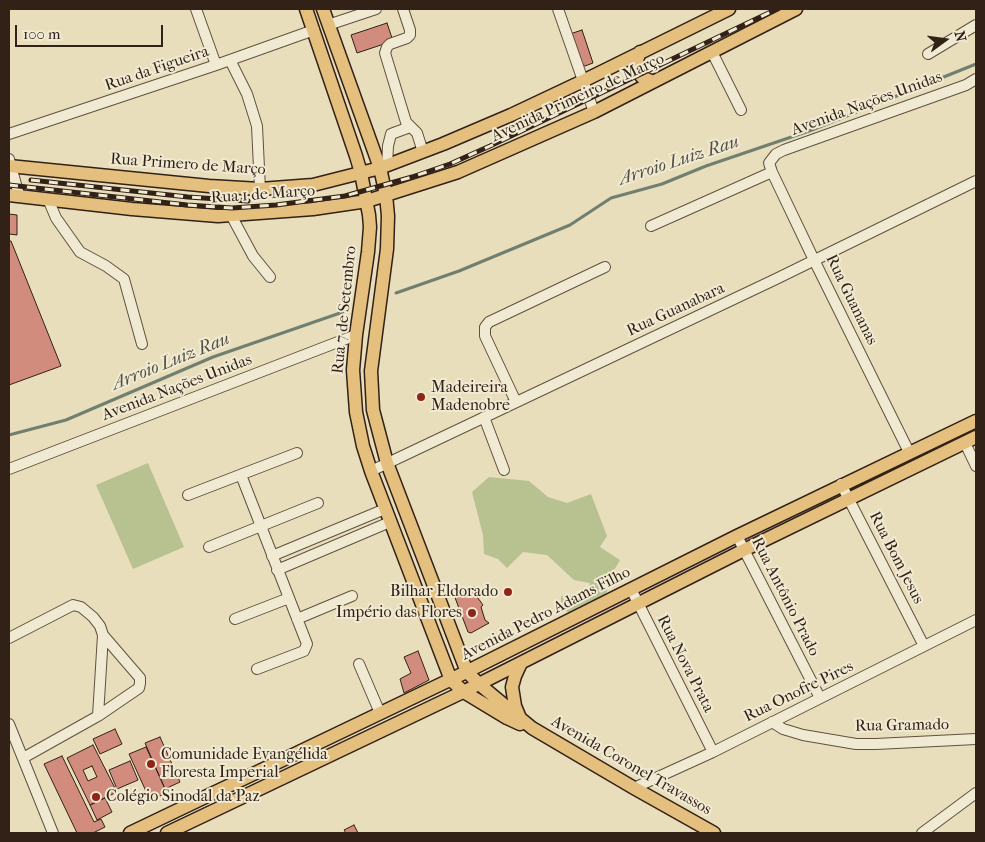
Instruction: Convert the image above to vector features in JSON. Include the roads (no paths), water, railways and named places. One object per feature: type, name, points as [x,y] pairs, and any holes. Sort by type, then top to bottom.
[{"type":"main road","name":"Rua 7 de Setembro","points":[[306,9],[361,173],[370,227],[353,370],[356,412],[371,471],[390,522],[451,680],[464,692]]},
{"type":"main road","name":"Rua 7 de Setembro","points":[[322,9],[384,167],[388,216],[387,249],[384,282],[370,371],[373,410],[387,463],[467,672],[479,684]]},
{"type":"main road","name":"Avenida Primeiro de Março","points":[[361,173],[384,167],[511,115],[583,82],[729,9]]},
{"type":"main road","name":"Avenida Primeiro de Março","points":[[366,201],[458,172],[594,112],[796,9]]},
{"type":"main road","points":[[640,52],[636,63],[638,72],[642,77],[653,82]]},
{"type":"main road","name":"Rua Primero de Março","points":[[10,164],[209,186],[260,189],[313,184],[361,173]]},
{"type":"main road","points":[[14,195],[48,199]]},
{"type":"main road","name":"Rua 1 de Março","points":[[48,199],[132,209],[218,216],[313,208],[366,201]]},
{"type":"main road","name":"Avenida Pedro Adams Filho","points":[[130,833],[451,680],[841,484],[976,421]]},
{"type":"main road","name":"Avenida Pedro Adams Filho","points":[[172,832],[464,692],[744,550],[971,440]]},
{"type":"main road","points":[[520,718],[515,706],[512,687],[521,663]]},
{"type":"main road","name":"Avenida Coronel Travassos","points":[[479,684],[532,728]]},
{"type":"main road","name":"Avenida Coronel Travassos","points":[[464,692],[507,718],[532,728],[714,833]]},
{"type":"street","points":[[196,9],[216,65]]},
{"type":"street","points":[[328,25],[376,9]]},
{"type":"street","points":[[403,9],[410,35],[407,38],[390,44],[384,53],[406,122],[417,133],[422,152]]},
{"type":"street","points":[[558,9],[594,112]]},
{"type":"street","points":[[928,54],[976,25]]},
{"type":"street","name":"Rua da Figueira","points":[[9,134],[314,30]]},
{"type":"street","points":[[712,52],[741,110]]},
{"type":"street","points":[[230,60],[247,94],[257,126],[260,189]]},
{"type":"street","name":"Avenida Nações Unidas","points":[[771,160],[776,154],[784,150],[976,80]]},
{"type":"street","points":[[384,167],[390,134],[410,127]]},
{"type":"street","name":"Rua Guananas","points":[[771,160],[769,163],[772,172],[909,452]]},
{"type":"street","points":[[10,164],[14,195]]},
{"type":"street","points":[[651,226],[772,172]]},
{"type":"street","name":"Rua Guanabara","points":[[371,471],[976,182]]},
{"type":"street","points":[[48,199],[56,218],[80,252],[106,266],[124,279],[142,344]]},
{"type":"street","points":[[231,215],[253,256],[270,277]]},
{"type":"street","points":[[516,402],[485,336],[488,322],[605,267]]},
{"type":"street","name":"Avenida Nações Unidas","points":[[9,469],[356,335]]},
{"type":"street","points":[[484,417],[504,470]]},
{"type":"street","points":[[971,440],[976,466]]},
{"type":"street","points":[[188,495],[298,453]]},
{"type":"street","points":[[241,475],[307,644],[304,651],[257,669]]},
{"type":"street","name":"Rua Bom Jesus","points":[[841,484],[924,646]]},
{"type":"street","points":[[210,547],[318,503]]},
{"type":"street","points":[[272,556],[385,509]]},
{"type":"street","points":[[277,570],[390,522]]},
{"type":"street","points":[[339,528],[344,542]]},
{"type":"street","name":"Rua Antônio Prado","points":[[737,536],[820,698]]},
{"type":"street","name":"Rua Nova Prata","points":[[631,589],[713,752]]},
{"type":"street","points":[[297,619],[352,596]]},
{"type":"street","points":[[235,618],[289,598]]},
{"type":"street","points":[[9,638],[73,605],[81,607],[93,617],[100,626],[103,635],[98,716]]},
{"type":"street","name":"Rua Onofre Pires","points":[[634,788],[713,752],[976,620]]},
{"type":"street","points":[[23,758],[98,716],[138,688],[140,678],[103,635]]},
{"type":"street","points":[[358,664],[380,713]]},
{"type":"street","name":"Rua Gramado","points":[[772,722],[783,729],[803,735],[856,744],[976,739]]},
{"type":"street","points":[[9,724],[54,833]]},
{"type":"street","points":[[922,833],[976,792]]},
{"type":"street","points":[[166,815],[172,832]]},
{"type":"waterway","name":"Arroio Luiz Rau","points":[[396,293],[459,271],[570,225],[611,198],[662,184],[706,166],[812,130],[976,64]]},
{"type":"waterway","name":"Arroio Luiz Rau","points":[[9,435],[66,420],[213,357],[343,312]]},
{"type":"railway","points":[[9,185],[187,205],[232,208],[276,205],[345,196],[450,164],[777,9]]},
{"type":"railway","points":[[31,180],[188,197],[248,201]]},
{"type":"place","name":"Madeireira Madenobre","points":[[421,397]]},
{"type":"place","name":"Bilhar Eldorado","points":[[508,592]]},
{"type":"place","name":"Império das Flores","points":[[472,613]]},
{"type":"place","name":"Comunidade Evangélida Floresta Imperial","points":[[151,764]]},
{"type":"place","name":"Colégio Sinodal da Paz","points":[[96,797]]}]
